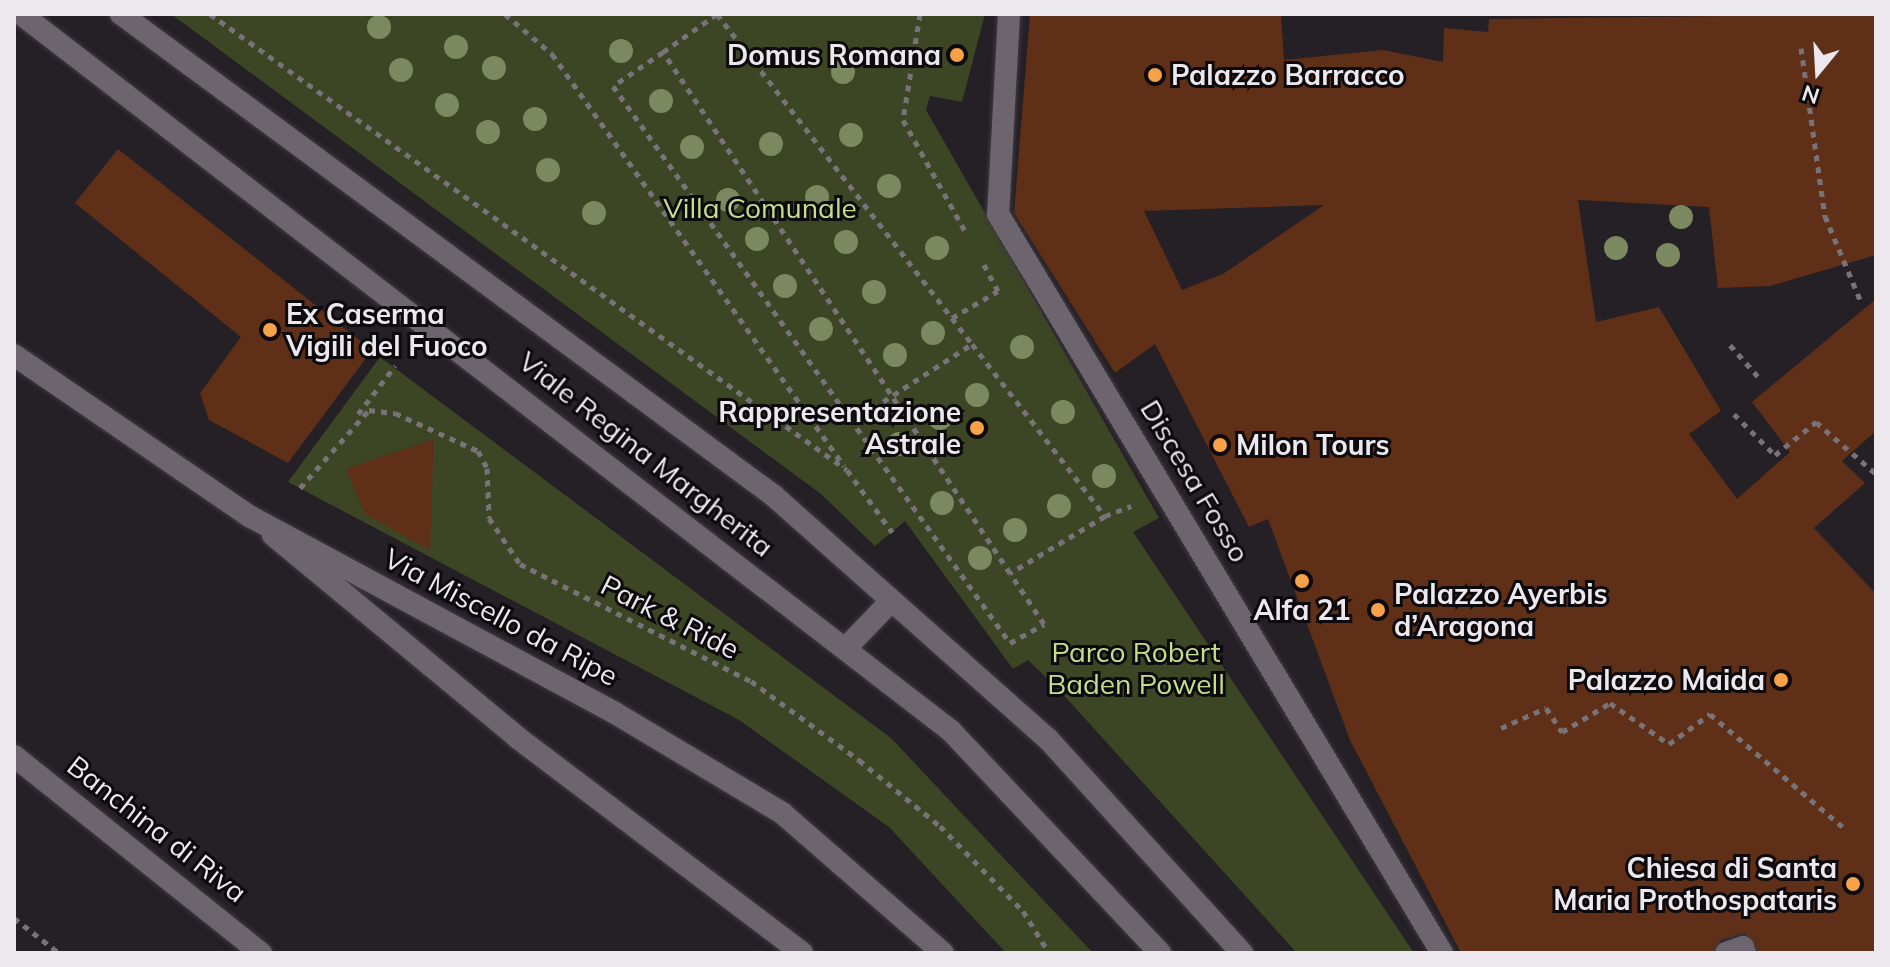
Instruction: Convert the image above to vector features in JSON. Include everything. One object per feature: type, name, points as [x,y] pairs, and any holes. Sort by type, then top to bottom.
[{"type":"street","name":"Viale Regina Margherita","points":[[21,14],[951,731],[1160,953]]},
{"type":"street","name":"Viale Regina Margherita","points":[[121,14],[774,496],[1048,739],[1242,953]]},
{"type":"street","name":"Discesa Fosso","points":[[1009,14],[998,214],[1442,953]]},
{"type":"street","name":"Via Miscello da Ripe","points":[[14,355],[251,517],[615,713],[782,813],[943,953]]},
{"type":"street","points":[[251,517],[518,738],[802,953]]},
{"type":"street","points":[[846,648],[891,601]]},
{"type":"street","name":"Banchina di Riva","points":[[14,756],[261,953]]},
{"type":"street","points":[[1726,953],[1743,947],[1745,953]]},
{"type":"path","points":[[210,14],[847,470]]},
{"type":"path","points":[[505,14],[552,54],[892,532]]},
{"type":"path","points":[[663,52],[1044,624],[1010,643],[613,86],[717,14],[1105,516]]},
{"type":"path","points":[[920,14],[903,120],[969,238]]},
{"type":"path","points":[[1801,48],[1825,216],[1861,302]]},
{"type":"path","points":[[952,318],[998,291],[976,251]]},
{"type":"path","points":[[853,421],[972,344]]},
{"type":"path","points":[[1730,345],[1762,381]]},
{"type":"path","points":[[300,488],[395,366]]},
{"type":"path","name":"Park & Ride","points":[[355,418],[383,410],[478,451],[487,468],[489,518],[520,564],[738,674],[859,760],[940,826],[1023,911],[1049,953]]},
{"type":"path","points":[[1734,414],[1775,455],[1816,422],[1876,474]]},
{"type":"path","points":[[1010,573],[1130,503],[1136,514]]},
{"type":"path","points":[[1501,728],[1546,708],[1562,732],[1610,703],[1669,744],[1710,714],[1845,829]]},
{"type":"path","points":[[14,918],[59,953]]},
{"type":"green space","name":"Villa Comunale","points":[[171,14],[985,14],[962,102],[930,96],[926,110],[1159,518],[1133,532],[1414,953],[1297,953],[1060,691],[1028,660],[1013,669],[905,521],[875,546],[821,494]]},
{"type":"green space","points":[[380,357],[891,738],[1093,953],[1006,953],[889,827],[739,720],[288,482]]},
{"type":"building","points":[[1030,14],[1281,14],[1284,60],[1383,50],[1443,62],[1444,28],[1488,32],[1489,19],[1876,14],[1876,255],[1770,286],[1718,288],[1709,207],[1578,200],[1596,322],[1659,307],[1721,411],[1689,434],[1737,499],[1790,452],[1752,402],[1876,299],[1876,431],[1842,461],[1865,483],[1814,528],[1876,594],[1876,953],[1759,953],[1745,933],[1721,940],[1712,953],[1461,953],[1350,740],[1268,519],[1249,527],[1155,344],[1115,373],[1014,213]],"holes":[[[1324,205],[1223,274],[1182,290],[1144,211]]]},
{"type":"building","name":"Ex Caserma Vigili del Fuoco","points":[[118,149],[372,350],[288,463],[209,420],[200,393],[241,337],[75,203]]},
{"type":"building","points":[[434,439],[430,550],[365,514],[346,469]]},
{"type":"place","name":"Domus Romana","points":[[957,55]]},
{"type":"place","name":"Palazzo Barracco","points":[[1155,75]]},
{"type":"place","name":"Ex Caserma Vigili del Fuoco","points":[[270,330]]},
{"type":"place","name":"Rappresentazione Astrale","points":[[977,428]]},
{"type":"place","name":"Milon Tours","points":[[1220,445]]},
{"type":"place","name":"Alfa 21","points":[[1302,581]]},
{"type":"place","name":"Palazzo Ayerbis d’Aragona","points":[[1378,610]]},
{"type":"place","name":"Palazzo Maida","points":[[1781,680]]},
{"type":"place","name":"Chiesa di Santa Maria Prothospataris","points":[[1853,884]]},
{"type":"park label","name":"Parco Robert Baden Powell","points":[[1136,668]]}]
